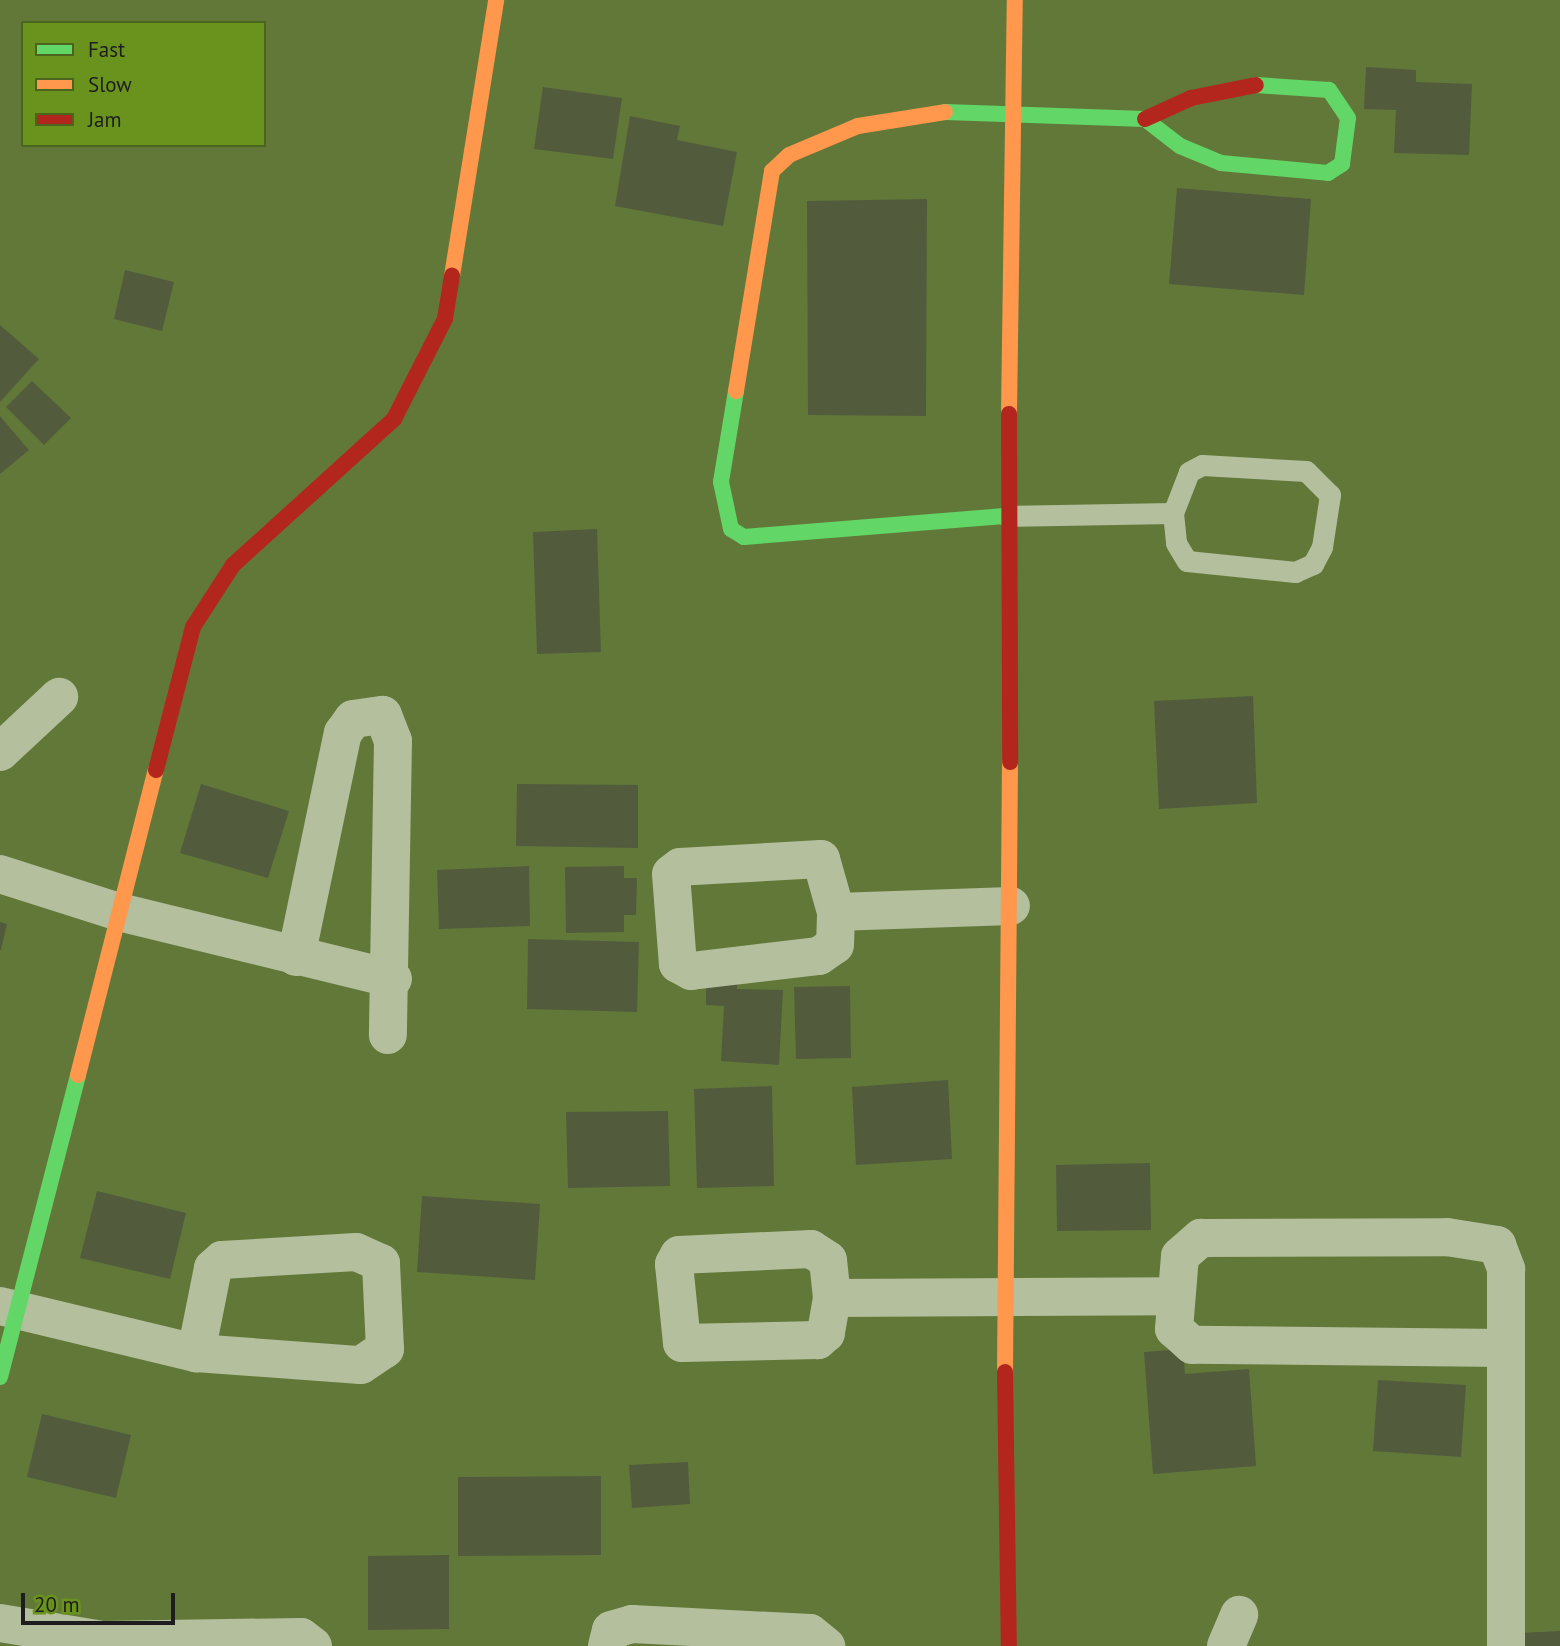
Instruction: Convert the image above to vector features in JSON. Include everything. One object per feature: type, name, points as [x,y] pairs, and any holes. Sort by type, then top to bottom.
[{"type":"street","points":[[0,1377],[8,1308],[119,912],[193,627],[233,565],[394,419],[445,319],[496,0]]},
{"type":"street","points":[[1009,1646],[1002,1301],[1011,906],[1007,516],[1015,0]]},
{"type":"street","points":[[1007,516],[744,537],[722,508],[721,482],[772,171],[789,155],[858,126],[934,112],[1012,112],[1146,119],[1191,98],[1250,85],[1329,90],[1348,118],[1349,147],[1342,164],[1328,173],[1221,163],[1180,146],[1146,119]]},
{"type":"street","points":[[0,752],[59,697]]},
{"type":"street","points":[[296,957],[343,733],[353,719],[383,715],[393,741],[393,979],[388,1035]]},
{"type":"street","points":[[821,859],[836,912],[835,946],[819,956],[691,971],[678,964],[671,874],[680,867],[821,859]]},
{"type":"street","points":[[0,874],[119,912],[393,979]]},
{"type":"street","points":[[836,912],[1011,906]]},
{"type":"street","points":[[1504,1348],[1192,1345],[1174,1329],[1174,1296],[1180,1256],[1201,1238],[1485,1239],[1505,1258],[1506,1646]]},
{"type":"street","points":[[8,1308],[196,1353],[374,1362],[385,1349],[381,1263],[356,1252],[222,1260],[213,1268],[196,1353]]},
{"type":"street","points":[[832,1297],[1002,1301],[1174,1296]]},
{"type":"street","points":[[0,1623],[103,1643],[301,1637],[313,1646]]},
{"type":"street","points":[[607,1646],[611,1630],[632,1624],[810,1633],[826,1646]]},
{"type":"lane","points":[[1202,465],[1306,471],[1331,495],[1322,547],[1313,564],[1295,572],[1187,561],[1176,542],[1173,513],[1189,472],[1202,465]]},
{"type":"lane","points":[[1007,516],[1173,513]]},
{"type":"building","points":[[1366,67],[1416,70],[1416,82],[1472,84],[1469,155],[1394,153],[1396,110],[1364,109]]},
{"type":"building","points":[[543,87],[622,98],[613,159],[534,149]]},
{"type":"building","points":[[630,116],[680,126],[677,140],[737,152],[723,226],[615,206]]},
{"type":"building","points":[[1177,188],[1311,199],[1304,295],[1169,284]]},
{"type":"building","points":[[927,199],[926,416],[808,415],[807,201]]},
{"type":"building","points":[[125,270],[174,282],[162,331],[114,319]]},
{"type":"building","points":[[0,325],[39,359],[0,402]]},
{"type":"building","points":[[32,381],[71,418],[44,445],[6,407]]},
{"type":"building","points":[[0,416],[29,450],[0,474]]},
{"type":"building","points":[[597,529],[601,652],[537,654],[533,532]]},
{"type":"building","points":[[1253,696],[1257,803],[1159,809],[1154,701]]},
{"type":"building","points":[[201,784],[289,811],[268,878],[180,853]]},
{"type":"building","points":[[517,784],[638,785],[638,848],[516,846]]},
{"type":"building","points":[[529,866],[530,926],[439,929],[437,870]]},
{"type":"building","points":[[624,866],[624,878],[637,878],[636,915],[624,915],[624,932],[566,933],[565,867]]},
{"type":"building","points":[[0,922],[7,924],[1,950],[0,950]]},
{"type":"building","points":[[528,939],[639,942],[637,1012],[527,1009]]},
{"type":"building","points":[[706,976],[738,976],[737,989],[783,990],[779,1065],[721,1061],[724,1006],[706,1005]]},
{"type":"building","points":[[850,986],[851,1058],[796,1059],[794,987]]},
{"type":"building","points":[[948,1080],[952,1159],[856,1165],[852,1087]]},
{"type":"building","points":[[772,1086],[774,1186],[697,1188],[694,1089]]},
{"type":"building","points":[[668,1111],[670,1186],[568,1188],[566,1112]]},
{"type":"building","points":[[1150,1163],[1151,1230],[1057,1231],[1056,1165]]},
{"type":"building","points":[[97,1191],[186,1213],[170,1279],[80,1258]]},
{"type":"building","points":[[422,1196],[540,1204],[535,1280],[417,1272]]},
{"type":"building","points":[[1183,1349],[1185,1374],[1249,1369],[1256,1466],[1153,1474],[1144,1352]]},
{"type":"building","points":[[1378,1380],[1466,1385],[1461,1457],[1373,1451]]},
{"type":"building","points":[[42,1414],[131,1435],[116,1498],[27,1477]]},
{"type":"building","points":[[688,1462],[690,1504],[632,1508],[629,1465]]},
{"type":"building","points":[[601,1476],[601,1555],[458,1556],[458,1477]]},
{"type":"building","points":[[449,1555],[449,1629],[368,1630],[368,1556]]},
{"type":"building","points":[[1560,1631],[1560,1646],[1520,1646],[1519,1633]]},
{"type":"traffic: fast","points":[[945,112],[1145,119],[1180,146],[1221,163],[1328,173],[1342,164],[1348,118],[1329,90],[1256,85]]},
{"type":"traffic: fast","points":[[736,391],[721,482],[731,529],[744,537],[1007,516]]},
{"type":"traffic: fast","points":[[0,1377],[78,1075]]},
{"type":"traffic: slow","points":[[452,276],[496,0]]},
{"type":"traffic: slow","points":[[1009,414],[1015,0]]},
{"type":"traffic: slow","points":[[736,391],[772,171],[789,155],[858,126],[945,112]]},
{"type":"traffic: slow","points":[[1005,1372],[1010,762]]},
{"type":"traffic: slow","points":[[78,1075],[156,770]]},
{"type":"traffic: jam","points":[[1145,119],[1191,98],[1256,85]]},
{"type":"traffic: jam","points":[[156,770],[193,627],[233,565],[394,419],[445,319],[452,276]]},
{"type":"traffic: jam","points":[[1009,414],[1010,762]]},
{"type":"traffic: jam","points":[[1005,1372],[1009,1646]]}]
